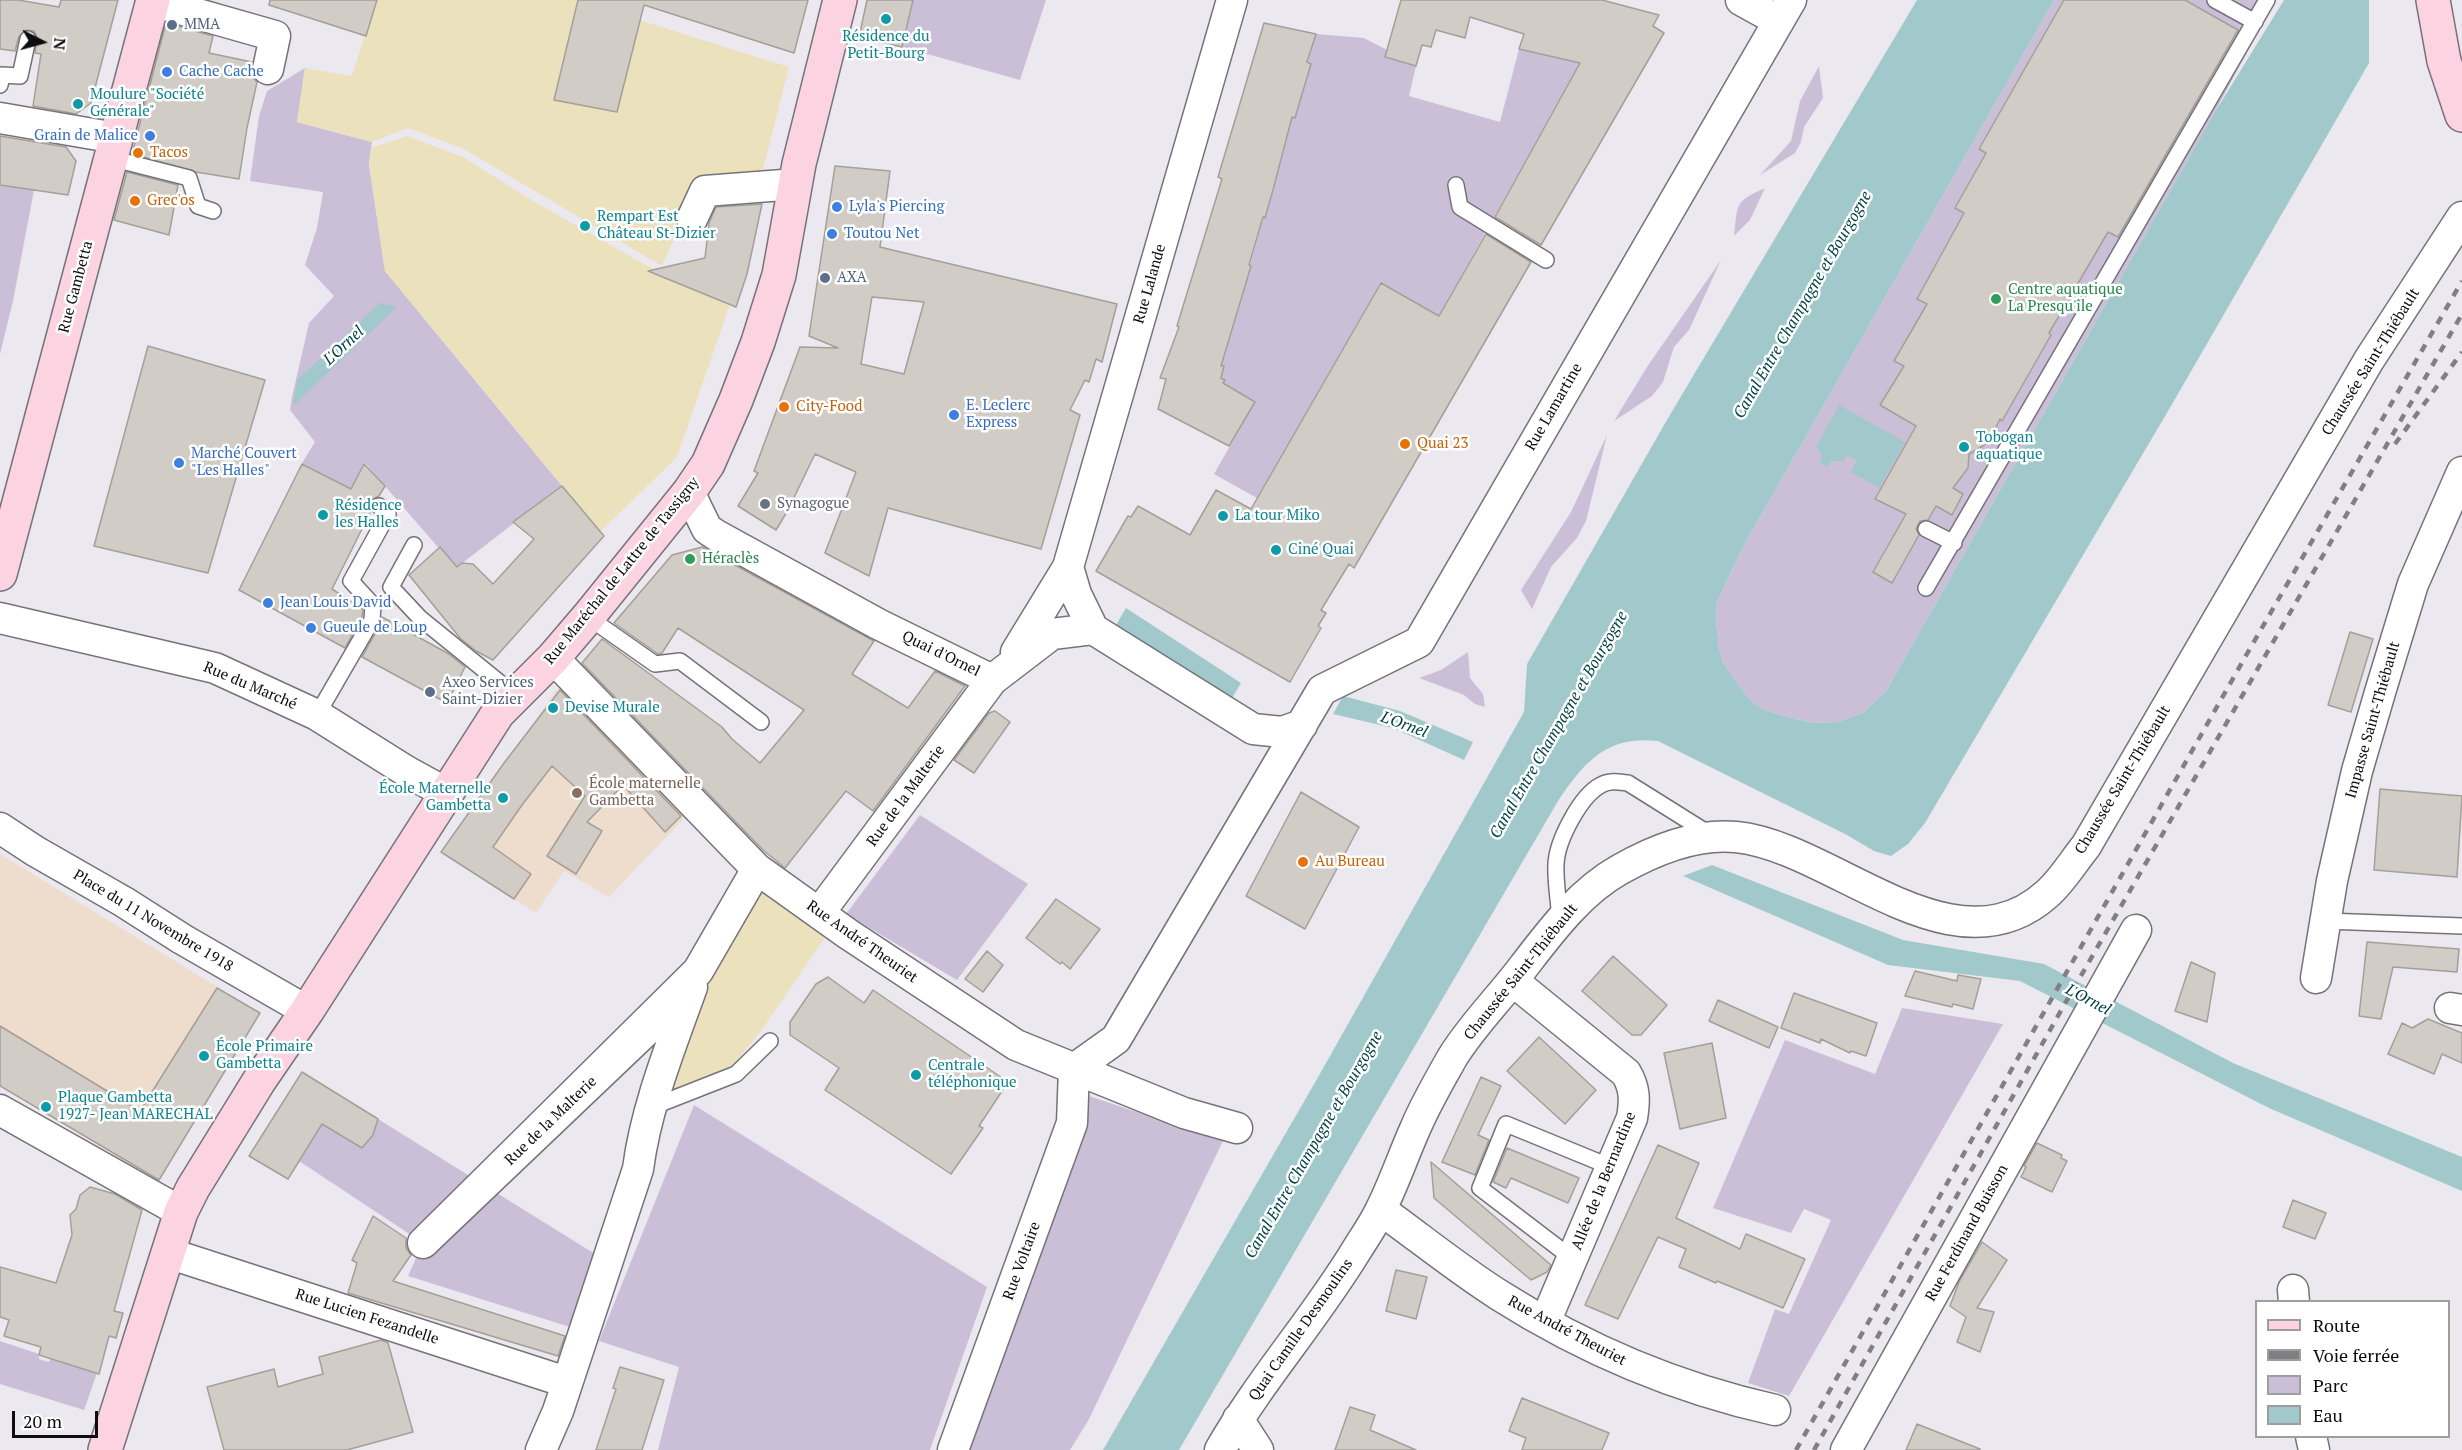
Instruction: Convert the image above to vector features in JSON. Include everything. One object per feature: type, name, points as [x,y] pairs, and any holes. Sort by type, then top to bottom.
[{"type":"main road","name":"Rue Maréchal de Lattre de Tassigny","points":[[105,1450],[181,1212],[259,1081],[307,1011],[498,713],[515,695],[559,664],[588,617],[689,492],[708,464],[758,342],[779,275],[796,184],[840,0]]},
{"type":"main road","points":[[2433,0],[2444,61],[2462,115]]},
{"type":"main road","name":"Rue Gambetta","points":[[0,574],[152,1]]},
{"type":"street","name":"Rue Lalande","points":[[1002,672],[1068,567],[1232,0]]},
{"type":"street","points":[[1741,0],[1785,10]]},
{"type":"street","points":[[152,1],[275,36],[268,69]]},
{"type":"street","name":"Rue Lamartine","points":[[1074,1069],[1116,1039],[1322,690],[1419,642],[1785,10]]},
{"type":"street","points":[[0,118],[113,148]]},
{"type":"street","points":[[692,219],[705,191],[796,184]]},
{"type":"street","name":"Chaussée Saint-Thiébault","points":[[1381,1210],[1416,1126],[1453,1056],[1560,920],[1599,883],[1619,870],[1689,840],[1735,837],[1784,848],[1875,894],[1908,908],[1937,916],[1963,920],[1990,920],[2011,916],[2048,893],[2086,846],[2369,360],[2462,217]]},
{"type":"street","name":"Impasse Saint-Thiébault","points":[[2316,978],[2332,880],[2357,771],[2413,584],[2462,472]]},
{"type":"street","points":[[689,492],[712,532]]},
{"type":"street","name":"Rue Maréchal de Lattre de Tassigny","points":[[664,523],[712,532]]},
{"type":"street","name":"Quai d'Ornel","points":[[712,532],[878,624],[1002,672]]},
{"type":"street","points":[[1068,567],[1076,594],[1093,629],[1253,729],[1282,732],[1302,726]]},
{"type":"street","name":"Rue du Marché","points":[[0,618],[215,668],[317,715],[406,771],[446,793]]},
{"type":"street","points":[[1002,672],[1052,634],[1093,629]]},
{"type":"street","name":"Rue André Theuriet","points":[[559,664],[757,868],[848,934],[1016,1045],[1184,1113],[1237,1128]]},
{"type":"street","name":"Rue de la Malterie","points":[[820,912],[1002,672]]},
{"type":"street","name":"Place du 11 Novembre 1918","points":[[0,828],[182,939],[307,1011]]},
{"type":"street","name":"Rue de la Malterie","points":[[541,1450],[558,1411],[638,1169],[642,1140],[663,1068],[692,987],[423,1243],[698,971],[757,868]]},
{"type":"street","name":"Rue Ferdinand Buisson","points":[[1846,1450],[2136,930]]},
{"type":"street","name":"Allée de la Bernardine","points":[[1513,981],[1626,1073],[1635,1099],[1632,1118],[1545,1322]]},
{"type":"street","name":"Rue Voltaire","points":[[953,1450],[1072,1123],[1074,1069]]},
{"type":"street","points":[[0,1110],[181,1212]]},
{"type":"street","name":"Rue André Theuriet","points":[[1381,1210],[1498,1294],[1608,1355],[1651,1374],[1746,1404],[1775,1410]]},
{"type":"street","name":"Quai Camille Desmoulins","points":[[1220,1450],[1238,1419],[1338,1280],[1381,1210]]},
{"type":"street","name":"Rue Lucien Fezandelle","points":[[168,1252],[566,1382]]},
{"type":"street","points":[[1238,1419],[1258,1450]]},
{"type":"lane","points":[[2215,0],[2255,22]]},
{"type":"lane","points":[[1926,588],[2267,0]]},
{"type":"lane","points":[[0,85],[2,75],[20,76],[28,39]]},
{"type":"lane","points":[[113,148],[189,178],[198,206],[213,211]]},
{"type":"lane","points":[[1456,185],[1460,207],[1546,260]]},
{"type":"lane","points":[[317,715],[372,620],[373,605],[351,581],[387,514],[379,506]]},
{"type":"lane","points":[[1926,529],[1954,543]]},
{"type":"lane","points":[[414,545],[391,587],[420,618],[515,695]]},
{"type":"lane","points":[[588,617],[655,664],[681,661],[761,722]]},
{"type":"lane","points":[[1560,920],[1556,865],[1560,842],[1587,796],[1601,785],[1612,781],[1628,783],[1713,837]]},
{"type":"lane","points":[[2326,921],[2462,926]]},
{"type":"lane","points":[[652,1107],[736,1074],[771,1041]]},
{"type":"lane","points":[[1573,1259],[1480,1188],[1506,1124],[1611,1167]]},
{"type":"shaded area","name":"École maternelle Gambetta","points":[[562,682],[690,812],[609,897],[564,871],[536,913],[442,852]]},
{"type":"shaded area","points":[[0,854],[260,1013],[158,1182],[0,1086]]},
{"type":"green space","points":[[913,0],[1046,0],[1020,80],[902,47]]},
{"type":"green space","name":"Centre aquatique La Presqu'île","points":[[2054,0],[2275,0],[2215,112],[1886,691],[1864,712],[1838,722],[1814,723],[1764,710],[1749,699],[1723,663],[1716,620],[1717,602],[1743,547]]},
{"type":"green space","points":[[1316,34],[1364,38],[1387,50],[1385,58],[1416,66],[1409,96],[1500,122],[1519,49],[1580,63],[1439,316],[1380,284],[1257,498],[1214,474],[1255,402],[1223,383],[1221,366]]},
{"type":"green space","points":[[1819,66],[1823,98],[1804,127],[1801,142],[1795,153],[1760,175],[1791,141],[1800,101]]},
{"type":"green space","points":[[305,68],[297,122],[372,142],[369,164],[385,271],[562,486],[456,568],[365,463],[351,489],[302,463],[315,442],[290,410],[292,397],[309,323],[334,296],[305,265],[317,228],[323,192],[250,181],[259,116],[267,91]]},
{"type":"green space","points":[[0,185],[34,190],[13,301],[0,354]]},
{"type":"green space","points":[[1765,188],[1750,220],[1734,236],[1739,205]]},
{"type":"green space","points":[[1721,260],[1689,330],[1674,347],[1663,382],[1652,396],[1614,421],[1647,367]]},
{"type":"green space","points":[[1607,435],[1586,521],[1577,538],[1551,567],[1532,609],[1521,590],[1571,512]]},
{"type":"green space","points":[[1468,652],[1470,678],[1483,694],[1485,707],[1475,704],[1464,695],[1419,678],[1441,670]]},
{"type":"green space","points":[[920,815],[1028,884],[957,980],[846,914]]},
{"type":"green space","points":[[1902,1008],[2003,1024],[1789,1396],[1748,1383],[1775,1309],[1789,1314],[1831,1220],[1804,1209],[1791,1233],[1713,1208],[1785,1040],[1875,1074]]},
{"type":"green space","points":[[1089,1096],[1223,1141],[1088,1421],[1070,1450],[965,1450]]},
{"type":"green space","points":[[694,1105],[987,1287],[930,1450],[658,1450],[679,1367],[599,1341]]},
{"type":"green space","points":[[378,1119],[595,1254],[573,1328],[408,1276],[423,1243],[299,1161],[322,1124],[362,1148]]},
{"type":"green space","points":[[0,1341],[39,1354],[39,1359],[49,1362],[50,1359],[97,1373],[84,1410],[0,1384]]},
{"type":"sand","points":[[376,0],[575,0],[789,67],[762,173],[699,181],[662,266],[462,148],[408,128],[372,142],[297,122],[305,68],[352,76]]},
{"type":"sand","points":[[407,136],[463,157],[533,201],[676,282],[730,304],[677,457],[600,532],[385,271],[369,164],[371,148]]},
{"type":"sand","points":[[760,885],[826,936],[761,1031],[732,1066],[670,1091],[711,972]]},
{"type":"water","name":"Canal Entre Champagne et Bourgogne","points":[[1917,0],[2054,0],[1743,547],[1717,602],[1716,620],[1723,663],[1749,699],[1764,710],[1814,723],[1838,722],[1864,712],[1886,691],[2215,112],[2284,0],[2369,0],[2369,63],[2171,406],[1925,823],[1908,844],[1891,856],[1874,851],[1847,835],[1658,741],[1625,742],[1599,754],[1577,774],[1558,801],[1179,1450],[1103,1450],[1317,1079],[1524,712],[1527,664],[1671,413]]},
{"type":"water","name":"L'Ornel","points":[[380,303],[397,307],[293,406],[297,380]]},
{"type":"water","points":[[1839,405],[1905,442],[1879,488],[1851,472],[1857,461],[1847,455],[1844,461],[1831,461],[1828,467],[1819,462],[1822,456],[1816,447]]},
{"type":"water","points":[[1126,608],[1241,683],[1232,698],[1116,625]]},
{"type":"water","name":"L'Ornel","points":[[1343,696],[1400,711],[1473,742],[1464,760],[1393,728],[1333,714]]},
{"type":"water","name":"L'Ornel","points":[[1712,865],[1903,940],[2044,964],[2233,1063],[2462,1157],[2462,1191],[2269,1108],[2020,981],[1888,965],[1683,876]]},
{"type":"building","points":[[0,0],[18,0],[59,7],[61,0],[118,0],[91,103],[76,114],[33,106],[41,54],[35,53],[37,37],[34,31],[26,30],[19,36],[15,51],[0,49]]},
{"type":"building","points":[[270,0],[377,0],[366,36],[269,5]]},
{"type":"building","points":[[578,0],[808,0],[794,53],[644,5],[617,112],[554,100]]},
{"type":"building","name":"Résidence du Petit-Bourg","points":[[867,0],[913,0],[902,47],[859,37]]},
{"type":"building","points":[[1401,0],[1602,0],[1659,15],[1653,26],[1664,33],[1541,245],[1495,217],[1580,63],[1519,49],[1524,34],[1470,17],[1465,38],[1436,30],[1431,47],[1422,45],[1416,66],[1385,57]]},
{"type":"building","points":[[2064,0],[2185,0],[2238,30],[2118,237],[2108,232],[2049,333],[2051,335],[2002,421],[2000,419],[1990,439],[1983,446],[1969,454],[1968,468],[1953,488],[1963,494],[1952,515],[1936,506],[1928,520],[1920,521],[1916,529],[1919,535],[1892,583],[1873,572],[1906,514],[1875,499],[1916,426],[1880,405],[1904,366],[1894,361],[1927,304],[1917,299],[1964,213],[1955,208],[1986,153],[1979,149]]},
{"type":"building","points":[[166,23],[213,36],[209,53],[252,62],[251,76],[257,82],[239,179],[196,172],[132,154]]},
{"type":"building","points":[[1264,23],[1316,34],[1307,62],[1311,64],[1295,118],[1292,117],[1221,366],[1224,366],[1221,378],[1225,380],[1223,383],[1255,402],[1229,446],[1158,409],[1166,379],[1160,378],[1179,327],[1177,326],[1222,179],[1218,177]]},
{"type":"building","points":[[0,136],[66,147],[76,161],[68,195],[0,185]]},
{"type":"building","name":"E. Leclerc Express","points":[[835,166],[890,171],[880,247],[1117,304],[1102,362],[1096,359],[1089,382],[1085,380],[1070,410],[1080,415],[1041,549],[888,508],[869,576],[825,553],[856,472],[815,454],[776,530],[738,506],[758,473],[754,471],[800,347],[838,348],[809,336]],"holes":[[[872,297],[924,302],[904,374],[861,364]]]},
{"type":"building","points":[[127,172],[178,185],[169,235],[114,220]]},
{"type":"building","points":[[762,204],[747,274],[736,307],[648,271],[705,258],[709,223],[716,207]]},
{"type":"building","points":[[1486,234],[1531,262],[1354,568],[1349,564],[1321,610],[1326,613],[1318,626],[1321,628],[1290,682],[1096,571],[1128,516],[1131,517],[1138,506],[1190,535],[1216,490],[1251,509],[1381,283],[1439,316]]},
{"type":"building","name":"Marché Couvert \"Les Halles\"","points":[[148,346],[265,380],[208,573],[94,546]]},
{"type":"building","points":[[302,464],[351,489],[364,464],[385,486],[379,496],[371,500],[369,505],[371,511],[332,589],[363,609],[362,617],[345,648],[239,590]]},
{"type":"building","points":[[562,486],[604,536],[493,660],[476,651],[460,638],[409,575],[440,547],[457,567],[462,563],[473,564],[493,584],[534,539],[513,522]]},
{"type":"building","points":[[702,547],[874,641],[852,674],[908,708],[935,671],[965,686],[873,811],[846,791],[785,868],[763,850],[582,663],[602,639],[722,727],[732,739],[760,763],[804,710],[678,628],[662,653],[658,654],[614,623],[672,555]]},
{"type":"building","points":[[382,617],[449,654],[465,667],[447,703],[362,657]]},
{"type":"building","points":[[2350,632],[2373,639],[2351,712],[2328,705]]},
{"type":"building","points":[[560,690],[681,816],[665,832],[623,785],[587,822],[602,831],[576,874],[547,856],[585,796],[552,766],[493,847],[531,874],[514,899],[441,852],[504,763]]},
{"type":"building","points":[[995,711],[1010,722],[974,773],[954,760],[989,713]]},
{"type":"building","points":[[2380,789],[2462,796],[2457,877],[2374,870]]},
{"type":"building","name":"Au Bureau","points":[[1301,792],[1359,827],[1305,929],[1246,896]]},
{"type":"building","points":[[1056,899],[1100,929],[1070,969],[1026,938]]},
{"type":"building","points":[[2367,942],[2459,949],[2457,972],[2393,967],[2381,1019],[2359,1016]]},
{"type":"building","points":[[987,951],[1003,965],[983,992],[965,979]]},
{"type":"building","points":[[1613,956],[1667,1005],[1641,1035],[1632,1035],[1582,991]]},
{"type":"building","points":[[2191,962],[2215,973],[2207,1022],[2175,1011]]},
{"type":"building","points":[[1915,971],[1957,981],[1958,975],[1981,979],[1973,1009],[1953,1004],[1952,1007],[1905,996]]},
{"type":"building","name":"Centrale téléphonique","points":[[828,977],[864,1003],[873,990],[1008,1082],[979,1126],[983,1128],[951,1174],[825,1090],[839,1068],[790,1035],[790,1022],[816,984]]},
{"type":"building","name":"École Primaire Gambetta","points":[[217,988],[260,1013],[159,1180],[0,1086],[0,1026],[140,1111]]},
{"type":"building","points":[[1794,993],[1877,1023],[1866,1056],[1851,1051],[1850,1053],[1821,1039],[1820,1043],[1781,1028]]},
{"type":"building","points":[[1718,1000],[1778,1027],[1769,1048],[1709,1021]]},
{"type":"building","points":[[2428,1019],[2462,1033],[2462,1063],[2442,1054],[2434,1074],[2388,1054],[2402,1023],[2412,1028]]},
{"type":"building","points":[[1539,1037],[1596,1090],[1565,1124],[1507,1071]]},
{"type":"building","points":[[1712,1043],[1726,1118],[1680,1129],[1664,1053]]},
{"type":"building","points":[[302,1072],[378,1119],[373,1135],[362,1148],[322,1124],[288,1179],[249,1156]]},
{"type":"building","points":[[1481,1077],[1501,1086],[1478,1135],[1489,1140],[1475,1175],[1442,1162]]},
{"type":"building","points":[[2037,1143],[2062,1155],[2061,1158],[2067,1161],[2052,1192],[2021,1177],[2026,1167],[2024,1166]]},
{"type":"building","points":[[1658,1145],[1699,1163],[1676,1218],[1740,1249],[1746,1234],[1805,1259],[1783,1308],[1679,1267],[1686,1249],[1658,1237],[1618,1319],[1585,1305]]},
{"type":"building","points":[[1507,1148],[1579,1178],[1568,1203],[1511,1178],[1506,1188],[1493,1182]]},
{"type":"building","points":[[1431,1162],[1551,1265],[1547,1272],[1531,1280],[1434,1198]]},
{"type":"building","points":[[90,1187],[115,1194],[142,1210],[114,1311],[123,1313],[116,1338],[109,1336],[99,1374],[39,1355],[41,1347],[4,1336],[9,1320],[0,1317],[0,1267],[56,1283],[72,1235],[70,1215],[76,1209],[80,1195]]},
{"type":"building","points":[[2293,1200],[2326,1213],[2315,1239],[2283,1227]]},
{"type":"building","points":[[373,1216],[406,1238],[406,1248],[411,1255],[393,1281],[565,1336],[558,1356],[348,1293],[357,1263],[352,1260]]},
{"type":"building","points":[[1982,1242],[2007,1260],[1977,1308],[1994,1312],[1980,1352],[1957,1342],[1966,1317],[1950,1306],[1959,1282]]},
{"type":"building","points":[[1396,1270],[1427,1277],[1416,1319],[1386,1311]]},
{"type":"building","points":[[381,1340],[388,1343],[413,1432],[347,1450],[224,1450],[207,1387],[274,1369],[278,1387],[323,1374],[319,1357]]},
{"type":"building","points":[[620,1367],[664,1380],[642,1450],[596,1450],[616,1389],[613,1388]]},
{"type":"building","points":[[1522,1398],[1609,1433],[1602,1450],[1522,1450],[1526,1438],[1509,1431]]},
{"type":"building","points":[[1350,1407],[1375,1415],[1370,1430],[1416,1450],[1335,1450]]},
{"type":"building","points":[[1917,1424],[1980,1449],[1980,1450],[1906,1450]]},
{"type":"railway","points":[[1796,1450],[2248,652],[2462,281]]},
{"type":"railway","points":[[1814,1450],[2063,1007],[2462,314]]},
{"type":"railway","points":[[2395,444],[2462,352]]},
{"type":"place","name":"Résidence du Petit-Bourg","points":[[886,19]]},
{"type":"place","name":"MMA","points":[[172,25]]},
{"type":"place","name":"Cache Cache","points":[[167,72]]},
{"type":"place","name":"Moulure \"Société Générale\"","points":[[78,104]]},
{"type":"place","name":"Grain de Malice","points":[[150,136]]},
{"type":"place","name":"Tacos","points":[[138,153]]},
{"type":"place","name":"Grec'os","points":[[135,201]]},
{"type":"place","name":"Lyla's Piercing","points":[[837,207]]},
{"type":"place","name":"Rempart Est Château St-Dizier","points":[[585,226]]},
{"type":"place","name":"Toutou Net","points":[[832,234]]},
{"type":"place","name":"AXA","points":[[825,278]]},
{"type":"place","name":"Centre aquatique La Presqu'île","points":[[1996,299]]},
{"type":"place","name":"City-Food","points":[[784,407]]},
{"type":"place","name":"E. Leclerc Express","points":[[954,415]]},
{"type":"place","name":"Quai 23","points":[[1405,444]]},
{"type":"place","name":"Tobogan aquatique","points":[[1964,447]]},
{"type":"place","name":"Marché Couvert \"Les Halles\"","points":[[179,463]]},
{"type":"place","name":"Synagogue","points":[[765,504]]},
{"type":"place","name":"Résidence les Halles","points":[[323,515]]},
{"type":"place","name":"La tour Miko","points":[[1223,516]]},
{"type":"place","name":"Ciné Quai","points":[[1276,550]]},
{"type":"place","name":"Héraclès","points":[[690,559]]},
{"type":"place","name":"Jean Louis David","points":[[268,603]]},
{"type":"place","name":"Gueule de Loup","points":[[311,628]]},
{"type":"place","name":"Axeo Services Saint-Dizier","points":[[430,692]]},
{"type":"place","name":"Devise Murale","points":[[553,708]]},
{"type":"place","name":"École maternelle Gambetta","points":[[577,793]]},
{"type":"place","name":"École Maternelle Gambetta","points":[[503,798]]},
{"type":"place","name":"Au Bureau","points":[[1303,862]]},
{"type":"place","name":"École Primaire Gambetta","points":[[204,1056]]},
{"type":"place","name":"Centrale téléphonique","points":[[916,1075]]},
{"type":"place","name":"Plaque Gambetta 1927- Jean MARECHAL","points":[[46,1107]]}]
